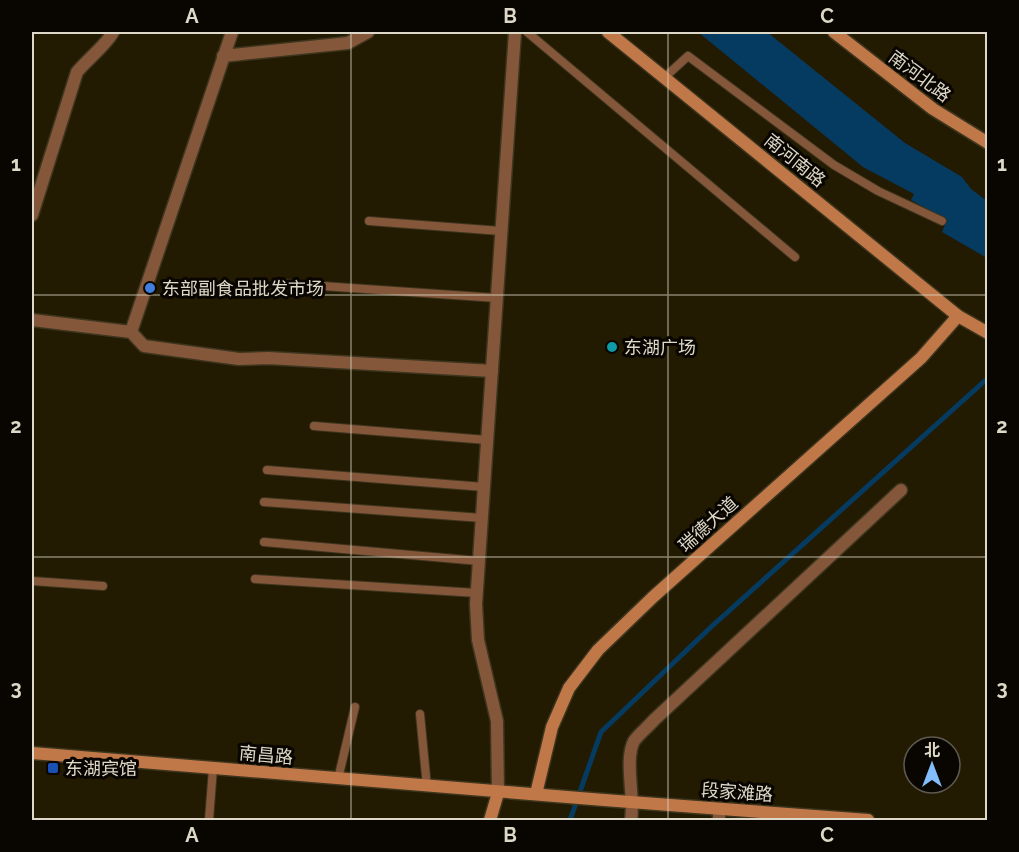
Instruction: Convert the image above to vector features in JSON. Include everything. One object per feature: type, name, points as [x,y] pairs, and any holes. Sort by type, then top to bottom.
[{"type":"street","points":[[32,215],[77,72],[113,32]]},
{"type":"street","points":[[131,332],[232,32]]},
{"type":"street","points":[[223,56],[348,43],[368,32]]},
{"type":"street","points":[[490,820],[498,793],[497,721],[478,640],[476,599],[514,32]]},
{"type":"street","name":"南河南路","points":[[608,32],[958,316],[986,332]]},
{"type":"street","name":"南河北路","points":[[842,34],[933,109],[987,143]]},
{"type":"street","name":"瑞德大道","points":[[536,794],[552,727],[569,688],[598,650],[653,597],[921,358],[958,316]]},
{"type":"street","points":[[32,320],[131,332],[144,346],[239,359],[268,358],[492,371]]},
{"type":"street","points":[[632,820],[634,804],[630,756],[634,741],[901,490]]},
{"type":"street","name":"南昌路","points":[[32,753],[555,796]]},
{"type":"street","name":"段家滩路","points":[[555,796],[719,815],[868,820]]},
{"type":"lane","points":[[527,32],[795,257]]},
{"type":"lane","points":[[665,77],[688,56],[834,165],[878,191],[942,221]]},
{"type":"lane","points":[[369,221],[501,231]]},
{"type":"lane","points":[[278,283],[496,297]]},
{"type":"lane","points":[[314,426],[487,440]]},
{"type":"lane","points":[[267,470],[484,487]]},
{"type":"lane","points":[[264,502],[482,518]]},
{"type":"lane","points":[[264,542],[479,561]]},
{"type":"lane","points":[[255,579],[476,599]]},
{"type":"lane","points":[[32,581],[103,586]]},
{"type":"lane","points":[[338,779],[355,707]]},
{"type":"lane","points":[[420,714],[427,787]]},
{"type":"lane","points":[[209,820],[213,768]]},
{"type":"water","points":[[698,32],[767,32],[905,143],[962,177],[971,189],[987,201],[987,258],[942,232],[947,220],[911,200],[914,194],[863,167]]},
{"type":"waterway","points":[[570,820],[601,732],[711,627],[988,378]]},
{"type":"place","name":"东部副食品批发市场","points":[[150,288]]},
{"type":"place","name":"东湖广场","points":[[612,347]]},
{"type":"place","name":"东湖宾馆","points":[[53,768]]}]
